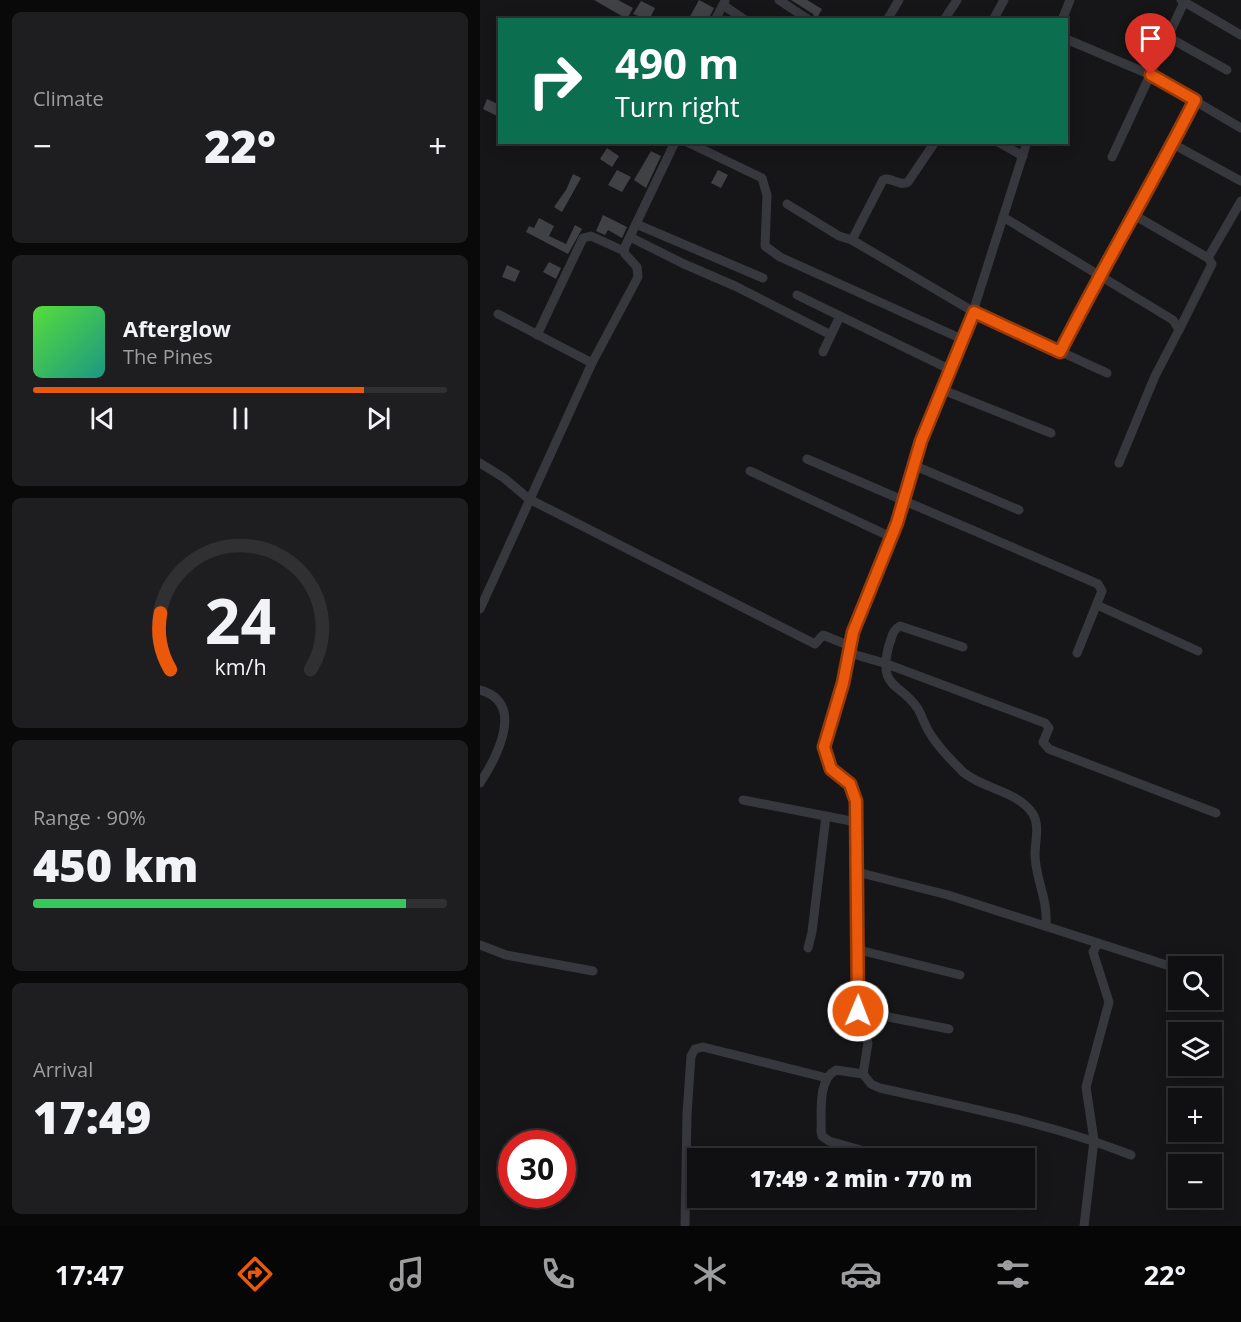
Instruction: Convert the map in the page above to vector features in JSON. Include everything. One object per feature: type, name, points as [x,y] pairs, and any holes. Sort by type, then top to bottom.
[{"type":"street","points":[[779,0],[806,18]]},
{"type":"street","points":[[888,18],[898,0]]},
{"type":"street","points":[[945,18],[957,0]]},
{"type":"street","points":[[995,18],[1004,0]]},
{"type":"street","points":[[1063,18],[1070,0]]},
{"type":"street","points":[[1112,158],[1184,0],[1241,35]]},
{"type":"street","points":[[716,18],[724,2],[743,18]]},
{"type":"street","points":[[1168,38],[1227,70]]},
{"type":"street","points":[[1068,40],[1151,75],[1241,128]]},
{"type":"street","points":[[1060,352],[1099,275],[1173,144],[1195,100]]},
{"type":"street","points":[[624,251],[674,144]]},
{"type":"street","points":[[691,144],[762,178],[767,195],[765,246],[772,252],[964,340]]},
{"type":"street","points":[[852,240],[883,180],[889,179],[901,184],[908,182],[934,144]]},
{"type":"street","points":[[1002,144],[1023,156]]},
{"type":"street","points":[[863,1074],[866,1068],[868,1043],[858,1011],[856,801],[853,790],[831,769],[824,747],[843,683],[853,632],[891,537],[914,465],[974,312],[1026,144]]},
{"type":"street","points":[[1173,144],[1241,181]]},
{"type":"street","points":[[1208,258],[1241,201]]},
{"type":"street","points":[[787,204],[839,237],[852,240],[974,312],[1107,374]]},
{"type":"street","points":[[1119,464],[1155,376],[1210,272],[1212,264],[1208,258],[1134,215]]},
{"type":"street","points":[[1003,217],[1173,320],[1179,330]]},
{"type":"street","points":[[636,224],[762,278]]},
{"type":"street","points":[[480,609],[592,363],[638,277],[637,267],[624,251],[591,236],[583,238],[537,335]]},
{"type":"street","points":[[630,237],[735,286],[831,335]]},
{"type":"street","points":[[797,295],[951,369]]},
{"type":"street","points":[[498,314],[592,363]]},
{"type":"street","points":[[823,352],[840,316]]},
{"type":"street","points":[[943,390],[1051,433]]},
{"type":"street","points":[[807,459],[1098,584],[1102,591],[1077,653]]},
{"type":"street","points":[[480,463],[504,478],[529,499],[815,644],[823,635],[884,663],[1045,723],[1049,728],[1044,745],[1048,749],[1216,813]]},
{"type":"street","points":[[914,465],[1019,510]]},
{"type":"street","points":[[750,471],[891,537]]},
{"type":"street","points":[[1097,605],[1198,651]]},
{"type":"street","points":[[963,647],[900,626],[894,631],[884,663],[889,679],[896,689],[917,708],[929,731],[947,755],[965,773],[988,788],[1012,797],[1027,807],[1034,816],[1037,827],[1035,856],[1045,898],[1046,926]]},
{"type":"street","points":[[480,690],[500,700],[504,707],[505,718],[498,748],[480,783]]},
{"type":"street","points":[[743,800],[856,822]]},
{"type":"street","points":[[808,948],[812,932],[826,816]]},
{"type":"street","points":[[857,872],[948,895],[1168,965]]},
{"type":"street","points":[[1084,1226],[1094,1140],[1086,1087],[1109,1002],[1093,952],[1098,942]]},
{"type":"street","points":[[480,945],[507,955],[593,971]]},
{"type":"street","points":[[859,950],[960,975]]},
{"type":"street","points":[[858,1011],[949,1029]]},
{"type":"street","points":[[685,1226],[687,1114],[691,1056],[695,1049],[703,1047],[826,1078]]},
{"type":"street","points":[[854,1148],[829,1141],[822,1136],[823,1092],[826,1078],[836,1070],[863,1074],[872,1084],[880,1088],[1012,1118],[1094,1140],[1131,1155]]},
{"type":"building","points":[[594,0],[618,0],[633,8],[628,18]]},
{"type":"building","points":[[699,0],[714,8],[709,18],[689,18]]},
{"type":"building","points":[[791,0],[807,0],[822,9],[817,18]]},
{"type":"building","points":[[641,1],[655,8],[650,18],[633,14]]},
{"type":"building","points":[[487,99],[498,104],[497,116],[483,109]]},
{"type":"building","points":[[607,148],[619,156],[612,167],[600,159]]},
{"type":"building","points":[[651,151],[661,156],[646,188],[634,180]]},
{"type":"building","points":[[617,170],[631,177],[622,192],[608,185]]},
{"type":"building","points":[[718,170],[728,175],[721,188],[711,183]]},
{"type":"building","points":[[573,174],[581,178],[562,212],[554,207],[566,190]]},
{"type":"building","points":[[603,215],[627,227],[622,238],[608,230],[605,235],[596,231]]},
{"type":"building","points":[[539,218],[554,226],[549,236],[566,244],[575,225],[582,229],[568,254],[526,232],[529,226],[534,228]]},
{"type":"building","points":[[549,262],[561,268],[556,279],[543,272]]},
{"type":"building","points":[[507,265],[520,271],[515,282],[502,277]]},
{"type":"route","points":[[858,1011],[856,801],[850,784],[831,769],[824,747],[843,683],[853,632],[897,523],[906,485],[921,441],[960,351],[974,312],[1060,352],[1099,275],[1162,165],[1195,100],[1151,75]]}]
